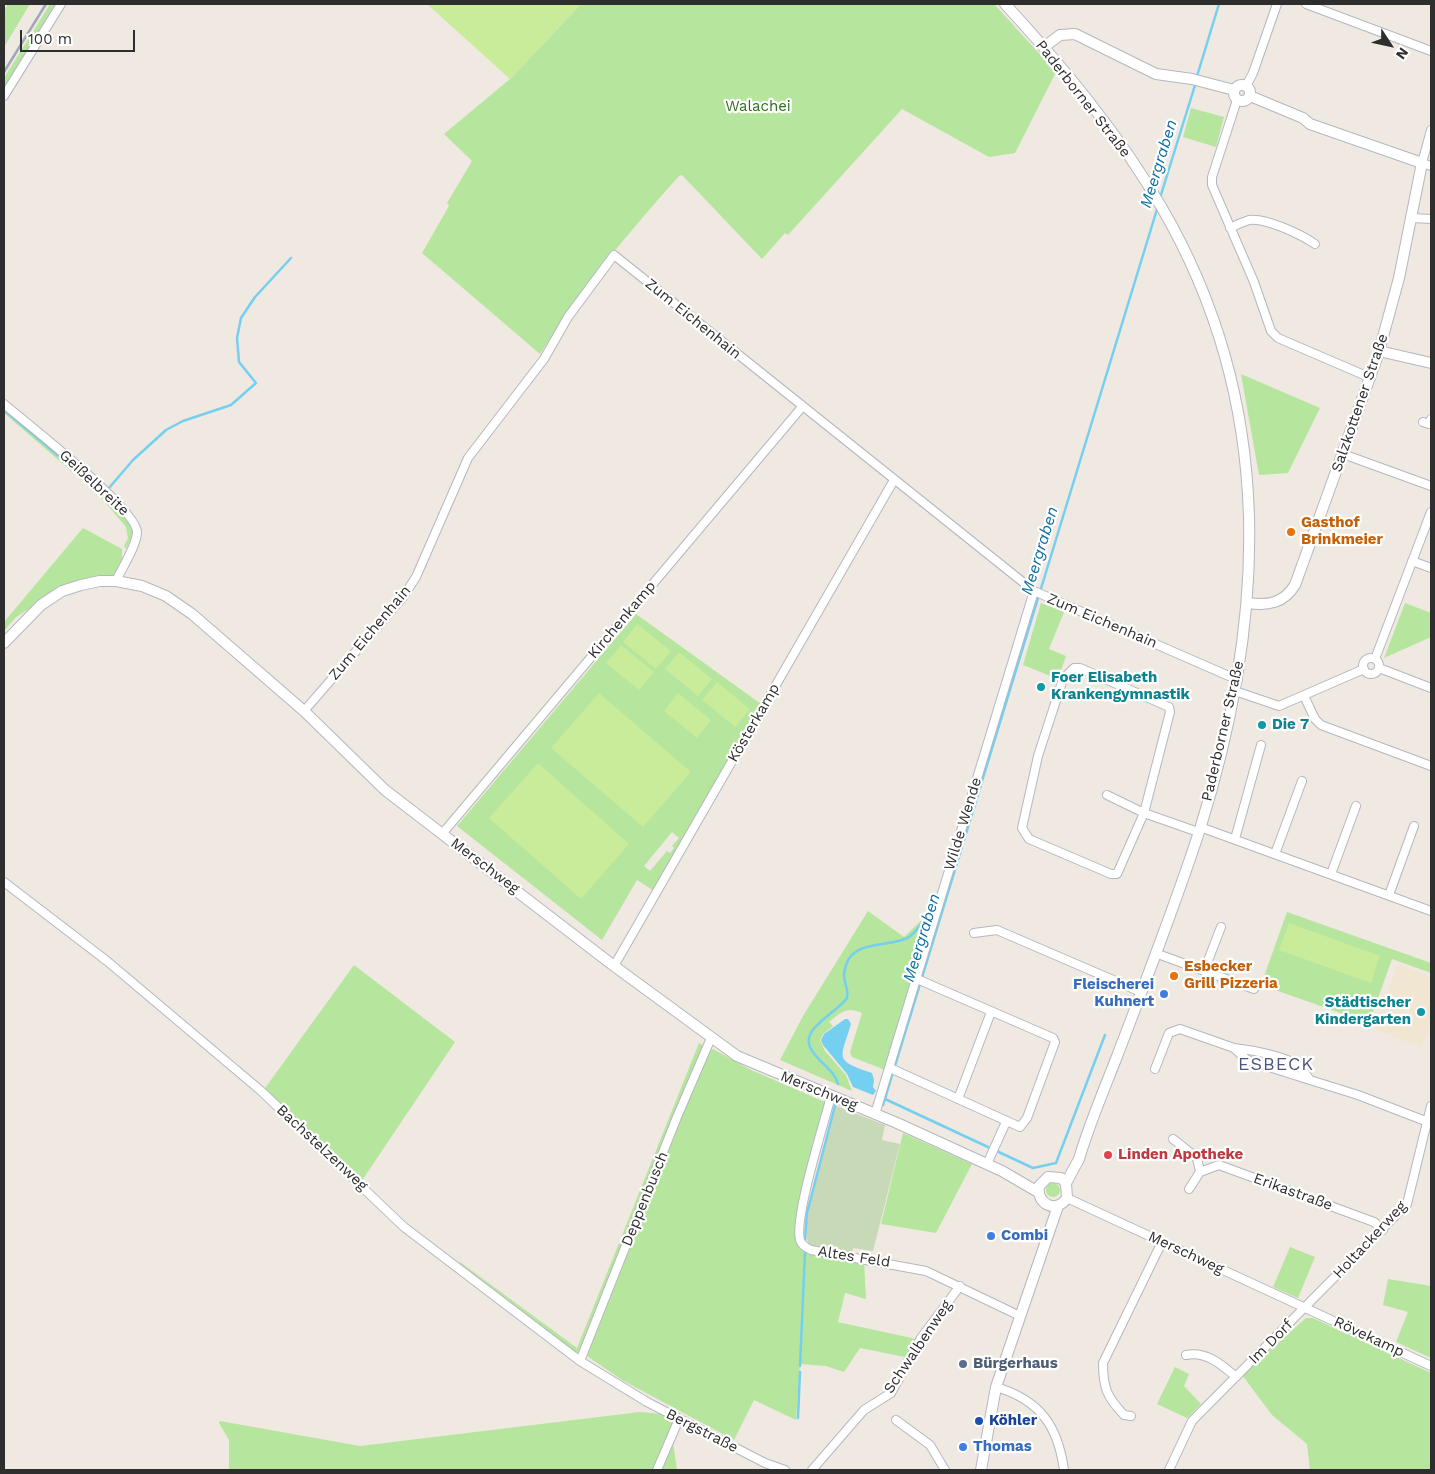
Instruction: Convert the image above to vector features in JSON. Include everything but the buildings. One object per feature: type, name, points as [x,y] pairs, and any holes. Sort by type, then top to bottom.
[{"type":"street","points":[[4,96],[61,4]]},
{"type":"street","name":"Paderborner Straße","points":[[1005,4],[1044,47],[1104,121],[1162,209],[1201,288],[1229,373],[1240,429],[1249,495],[1251,544],[1248,603],[1238,680],[1220,760],[1199,829],[1156,953],[1079,1159],[1066,1183]]},
{"type":"street","points":[[1044,47],[1060,35],[1075,34],[1156,74],[1196,80],[1235,95],[1245,101],[1277,4]]},
{"type":"street","points":[[1306,4],[1431,51]]},
{"type":"street","points":[[1371,378],[1274,335],[1214,194],[1212,177],[1238,86],[1303,118],[1310,124],[1427,165]]},
{"type":"street","name":"Salzkottener Straße","points":[[1248,603],[1266,604],[1282,600],[1289,595],[1295,585],[1371,378],[1427,165],[1431,130]]},
{"type":"street","points":[[1412,218],[1431,219]]},
{"type":"street","points":[[1230,228],[1250,220],[1261,221],[1303,236],[1315,244]]},
{"type":"street","name":"Zum Eichenhain","points":[[304,711],[404,598],[416,576],[468,458],[544,359],[568,317],[614,255],[1034,591],[1238,680]]},
{"type":"street","points":[[1379,351],[1431,363]]},
{"type":"street","name":"Geißelbreite","points":[[4,404],[106,491],[135,522],[137,532],[135,542],[116,581]]},
{"type":"street","name":"Kirchenkamp","points":[[442,834],[802,407]]},
{"type":"street","points":[[1423,422],[1429,424],[1431,419]]},
{"type":"street","points":[[1344,454],[1431,486]]},
{"type":"street","name":"Kösterkamp","points":[[614,966],[894,480]]},
{"type":"street","points":[[1431,512],[1375,659],[1379,668],[1431,688]]},
{"type":"street","points":[[1412,561],[1431,568]]},
{"type":"street","name":"Merschweg","points":[[4,643],[30,614],[62,591],[95,582],[116,581],[154,590],[176,602],[304,711],[385,790],[614,966],[737,1056],[987,1164],[1038,1192]]},
{"type":"street","name":"Wilde Wende","points":[[875,1114],[1034,591]]},
{"type":"street","points":[[1364,669],[1365,661],[1370,658],[1375,659]]},
{"type":"street","points":[[1074,668],[1080,668],[1169,707],[1170,712],[1144,813],[1117,874],[1105,872],[1029,839],[1024,835],[1022,828],[1038,756],[1063,679],[1074,668]]},
{"type":"street","points":[[1364,669],[1371,674],[1379,668]]},
{"type":"street","points":[[1235,691],[1279,706],[1364,669]]},
{"type":"street","points":[[1304,696],[1315,719],[1321,726],[1431,766]]},
{"type":"street","points":[[1235,839],[1261,745]]},
{"type":"street","points":[[1275,854],[1302,781]]},
{"type":"street","points":[[1107,794],[1144,813],[1235,839],[1431,911]]},
{"type":"street","points":[[1331,874],[1356,806]]},
{"type":"street","points":[[1388,895],[1414,826]]},
{"type":"street","name":"Bachstelzenweg","points":[[4,882],[107,961],[260,1090],[404,1227],[580,1361],[647,1402]]},
{"type":"street","points":[[1204,971],[1221,927]]},
{"type":"street","points":[[974,933],[997,930],[1141,992]]},
{"type":"street","points":[[1156,953],[1254,989]]},
{"type":"street","points":[[890,1068],[1020,1127],[1024,1125],[1056,1042],[1053,1038],[917,979]]},
{"type":"street","points":[[958,1099],[991,1012]]},
{"type":"street","points":[[1155,1069],[1169,1033],[1180,1029],[1234,1048],[1250,1050],[1293,1062],[1301,1068],[1310,1080]]},
{"type":"street","name":"Deppenbusch","points":[[580,1361],[677,1117],[711,1038]]},
{"type":"street","points":[[1234,1048],[1253,1063],[1358,1094],[1428,1122]]},
{"type":"street","name":"Altes Feld","points":[[831,1096],[801,1214],[800,1238],[803,1245],[811,1250],[926,1271],[1020,1316]]},
{"type":"street","name":"Holtackerweg","points":[[1306,1307],[1407,1204],[1431,1106]]},
{"type":"street","points":[[987,1164],[1006,1122]]},
{"type":"street","points":[[1173,1139],[1197,1158],[1201,1166],[1200,1172],[1190,1189]]},
{"type":"street","name":"Paderborner Straße","points":[[1043,1180],[1065,1169],[1083,1145]]},
{"type":"street","name":"Erikastraße","points":[[1200,1172],[1219,1165],[1374,1222],[1383,1230]]},
{"type":"street","name":"Merschweg","points":[[1002,1171],[1043,1180]]},
{"type":"street","points":[[1043,1180],[1038,1192],[1042,1202],[1052,1205],[1067,1198],[1066,1183],[1054,1176]]},
{"type":"street","name":"Merschweg","points":[[1067,1198],[1306,1307]]},
{"type":"street","points":[[981,1470],[996,1387],[1045,1246],[1052,1205]]},
{"type":"street","points":[[1131,1416],[1124,1416],[1110,1400],[1104,1382],[1103,1363],[1162,1242]]},
{"type":"street","name":"Schwalbenweg","points":[[812,1470],[864,1410],[891,1393],[921,1338],[960,1286]]},
{"type":"street","name":"Rövekamp","points":[[1306,1307],[1431,1366]]},
{"type":"street","name":"Im Dorf","points":[[1169,1470],[1192,1421],[1306,1307]]},
{"type":"street","name":"Im Dorf","points":[[1186,1355],[1197,1353],[1205,1356],[1220,1363],[1236,1377]]},
{"type":"street","points":[[996,1387],[1025,1397],[1042,1412],[1062,1454],[1064,1470]]},
{"type":"street","name":"Bergstraße","points":[[647,1402],[765,1462],[785,1470]]},
{"type":"street","points":[[657,1470],[679,1419]]},
{"type":"street","points":[[896,1420],[930,1445],[945,1470]]},
{"type":"shaded area","points":[[1398,964],[1431,977],[1431,1025],[1421,1047],[1374,1029]]},
{"type":"green space","points":[[8,4],[30,4],[4,47],[4,11]]},
{"type":"green space","points":[[50,4],[55,4],[4,88],[4,78]]},
{"type":"green space","points":[[427,4],[581,4],[510,79]]},
{"type":"green space","name":"Walachei","points":[[581,4],[994,4],[1056,72],[1015,153],[989,157],[902,109],[788,235],[785,233],[762,259],[682,175],[679,176],[606,262],[555,330],[540,354],[422,253],[449,206],[447,203],[472,161],[444,134],[510,79]]},
{"type":"green space","points":[[1191,108],[1224,117],[1216,147],[1183,137]]},
{"type":"green space","points":[[1241,374],[1320,408],[1288,473],[1259,475]]},
{"type":"green space","points":[[4,408],[76,468],[114,504],[127,520],[134,533],[126,549],[124,546],[128,538],[126,527],[99,495],[4,413]]},
{"type":"green space","points":[[83,528],[122,549],[122,564],[115,577],[60,588],[15,618],[4,631],[4,622]]},
{"type":"green space","points":[[1041,603],[1064,612],[1049,649],[1066,656],[1058,679],[1023,665]]},
{"type":"green space","points":[[1405,603],[1431,613],[1431,637],[1384,658]]},
{"type":"green space","points":[[636,614],[761,704],[654,891],[637,880],[602,940],[457,826]],"holes":[[[672,832],[679,838],[672,846],[674,848],[670,853],[667,851],[650,871],[644,866]]]},
{"type":"green space","points":[[637,624],[671,651],[656,669],[623,642]]},
{"type":"green space","points":[[621,645],[654,672],[639,690],[606,663]]},
{"type":"green space","points":[[679,652],[712,679],[698,696],[665,669]]},
{"type":"green space","points":[[717,682],[750,709],[735,727],[702,700]]},
{"type":"green space","points":[[599,693],[691,772],[643,827],[551,748]]},
{"type":"green space","points":[[678,693],[711,720],[697,738],[664,711]]},
{"type":"green space","points":[[538,763],[629,844],[581,899],[489,818]]},
{"type":"green space","points":[[935,907],[885,1070],[852,1057],[850,1052],[862,1013],[852,1010],[844,1011],[829,1022],[833,1026],[823,1034],[820,1040],[825,1051],[846,1075],[852,1091],[780,1060],[803,1016],[868,911],[904,937]]},
{"type":"green space","points":[[1287,912],[1431,963],[1431,973],[1392,959],[1369,1023],[1261,985]]},
{"type":"green space","points":[[1289,923],[1380,956],[1371,983],[1279,950]]},
{"type":"green space","points":[[354,965],[455,1042],[361,1182],[263,1091]]},
{"type":"green space","points":[[699,1043],[704,1046],[582,1348],[578,1352],[573,1353],[459,1265],[460,1262],[577,1348]]},
{"type":"green space","points":[[713,1049],[749,1069],[827,1103],[799,1215],[802,1249],[864,1261],[866,1299],[845,1293],[838,1322],[916,1339],[905,1357],[860,1348],[844,1372],[826,1366],[800,1364],[796,1420],[754,1400],[734,1440],[622,1380],[587,1356],[680,1118],[708,1053]]},
{"type":"green space","points":[[836,1106],[885,1125],[882,1140],[900,1144],[873,1251],[853,1248],[852,1255],[809,1246],[807,1234],[811,1198]]},
{"type":"green space","points":[[903,1133],[972,1164],[936,1233],[881,1224]]},
{"type":"green space","points":[[1050,1183],[1056,1183],[1060,1190],[1056,1197],[1050,1197],[1046,1193],[1046,1187]]},
{"type":"green space","points":[[1290,1247],[1315,1257],[1298,1298],[1273,1287]]},
{"type":"green space","points":[[1388,1279],[1431,1286],[1431,1358],[1396,1342],[1408,1312],[1383,1305]]},
{"type":"green space","points":[[1306,1318],[1313,1318],[1431,1373],[1431,1470],[1310,1470],[1307,1444],[1272,1415],[1242,1375]]},
{"type":"green space","points":[[1175,1367],[1189,1374],[1184,1386],[1201,1404],[1187,1418],[1157,1404]]},
{"type":"green space","points":[[640,1412],[662,1414],[673,1421],[674,1424],[655,1470],[229,1470],[229,1440],[219,1423],[220,1421],[360,1446]]},
{"type":"green space","points":[[673,1443],[677,1470],[662,1470]]},
{"type":"water","points":[[845,1019],[848,1019],[851,1024],[844,1045],[843,1057],[851,1065],[872,1073],[873,1087],[876,1091],[873,1095],[853,1087],[847,1074],[821,1040],[824,1034]]},
{"type":"waterway","name":"Meergraben","points":[[1197,76],[1219,4]]},
{"type":"waterway","name":"Meergraben","points":[[1160,198],[1196,82]]},
{"type":"waterway","name":"Meergraben","points":[[883,1105],[1158,206]]},
{"type":"waterway","points":[[109,488],[133,460],[166,430],[183,421],[231,405],[256,383],[239,362],[237,338],[241,318],[255,297],[291,258]]},
{"type":"waterway","points":[[4,410],[98,489]]},
{"type":"waterway","points":[[838,1084],[833,1074],[816,1057],[810,1047],[809,1040],[815,1027],[847,998],[844,975],[846,963],[851,955],[858,950],[896,942],[909,937],[925,919],[933,914]]},
{"type":"waterway","points":[[885,1099],[1033,1168],[1056,1163],[1105,1035]]},
{"type":"waterway","points":[[805,1240],[807,1213],[836,1102]]},
{"type":"waterway","points":[[800,1366],[805,1252]]},
{"type":"waterway","points":[[798,1418],[800,1372]]},
{"type":"railway","points":[[4,72],[46,4]]},
{"type":"place","name":"Gasthof Brinkmeier","points":[[1291,532]]},
{"type":"place","name":"Foer Elisabeth Krankengymnastik","points":[[1041,687]]},
{"type":"place","name":"Die 7","points":[[1262,725]]},
{"type":"place","name":"Esbecker Grill Pizzeria","points":[[1174,976]]},
{"type":"place","name":"Fleischerei Kuhnert","points":[[1164,994]]},
{"type":"place","name":"Städtischer Kindergarten","points":[[1421,1012]]},
{"type":"place","name":"Linden Apotheke","points":[[1108,1155]]},
{"type":"place","name":"Combi","points":[[991,1236]]},
{"type":"place","name":"Bürgerhaus","points":[[963,1364]]},
{"type":"place","name":"Köhler","points":[[979,1421]]},
{"type":"place","name":"Thomas","points":[[963,1447]]},
{"type":"district","name":"ESBECK","points":[[1276,1065]]}]
